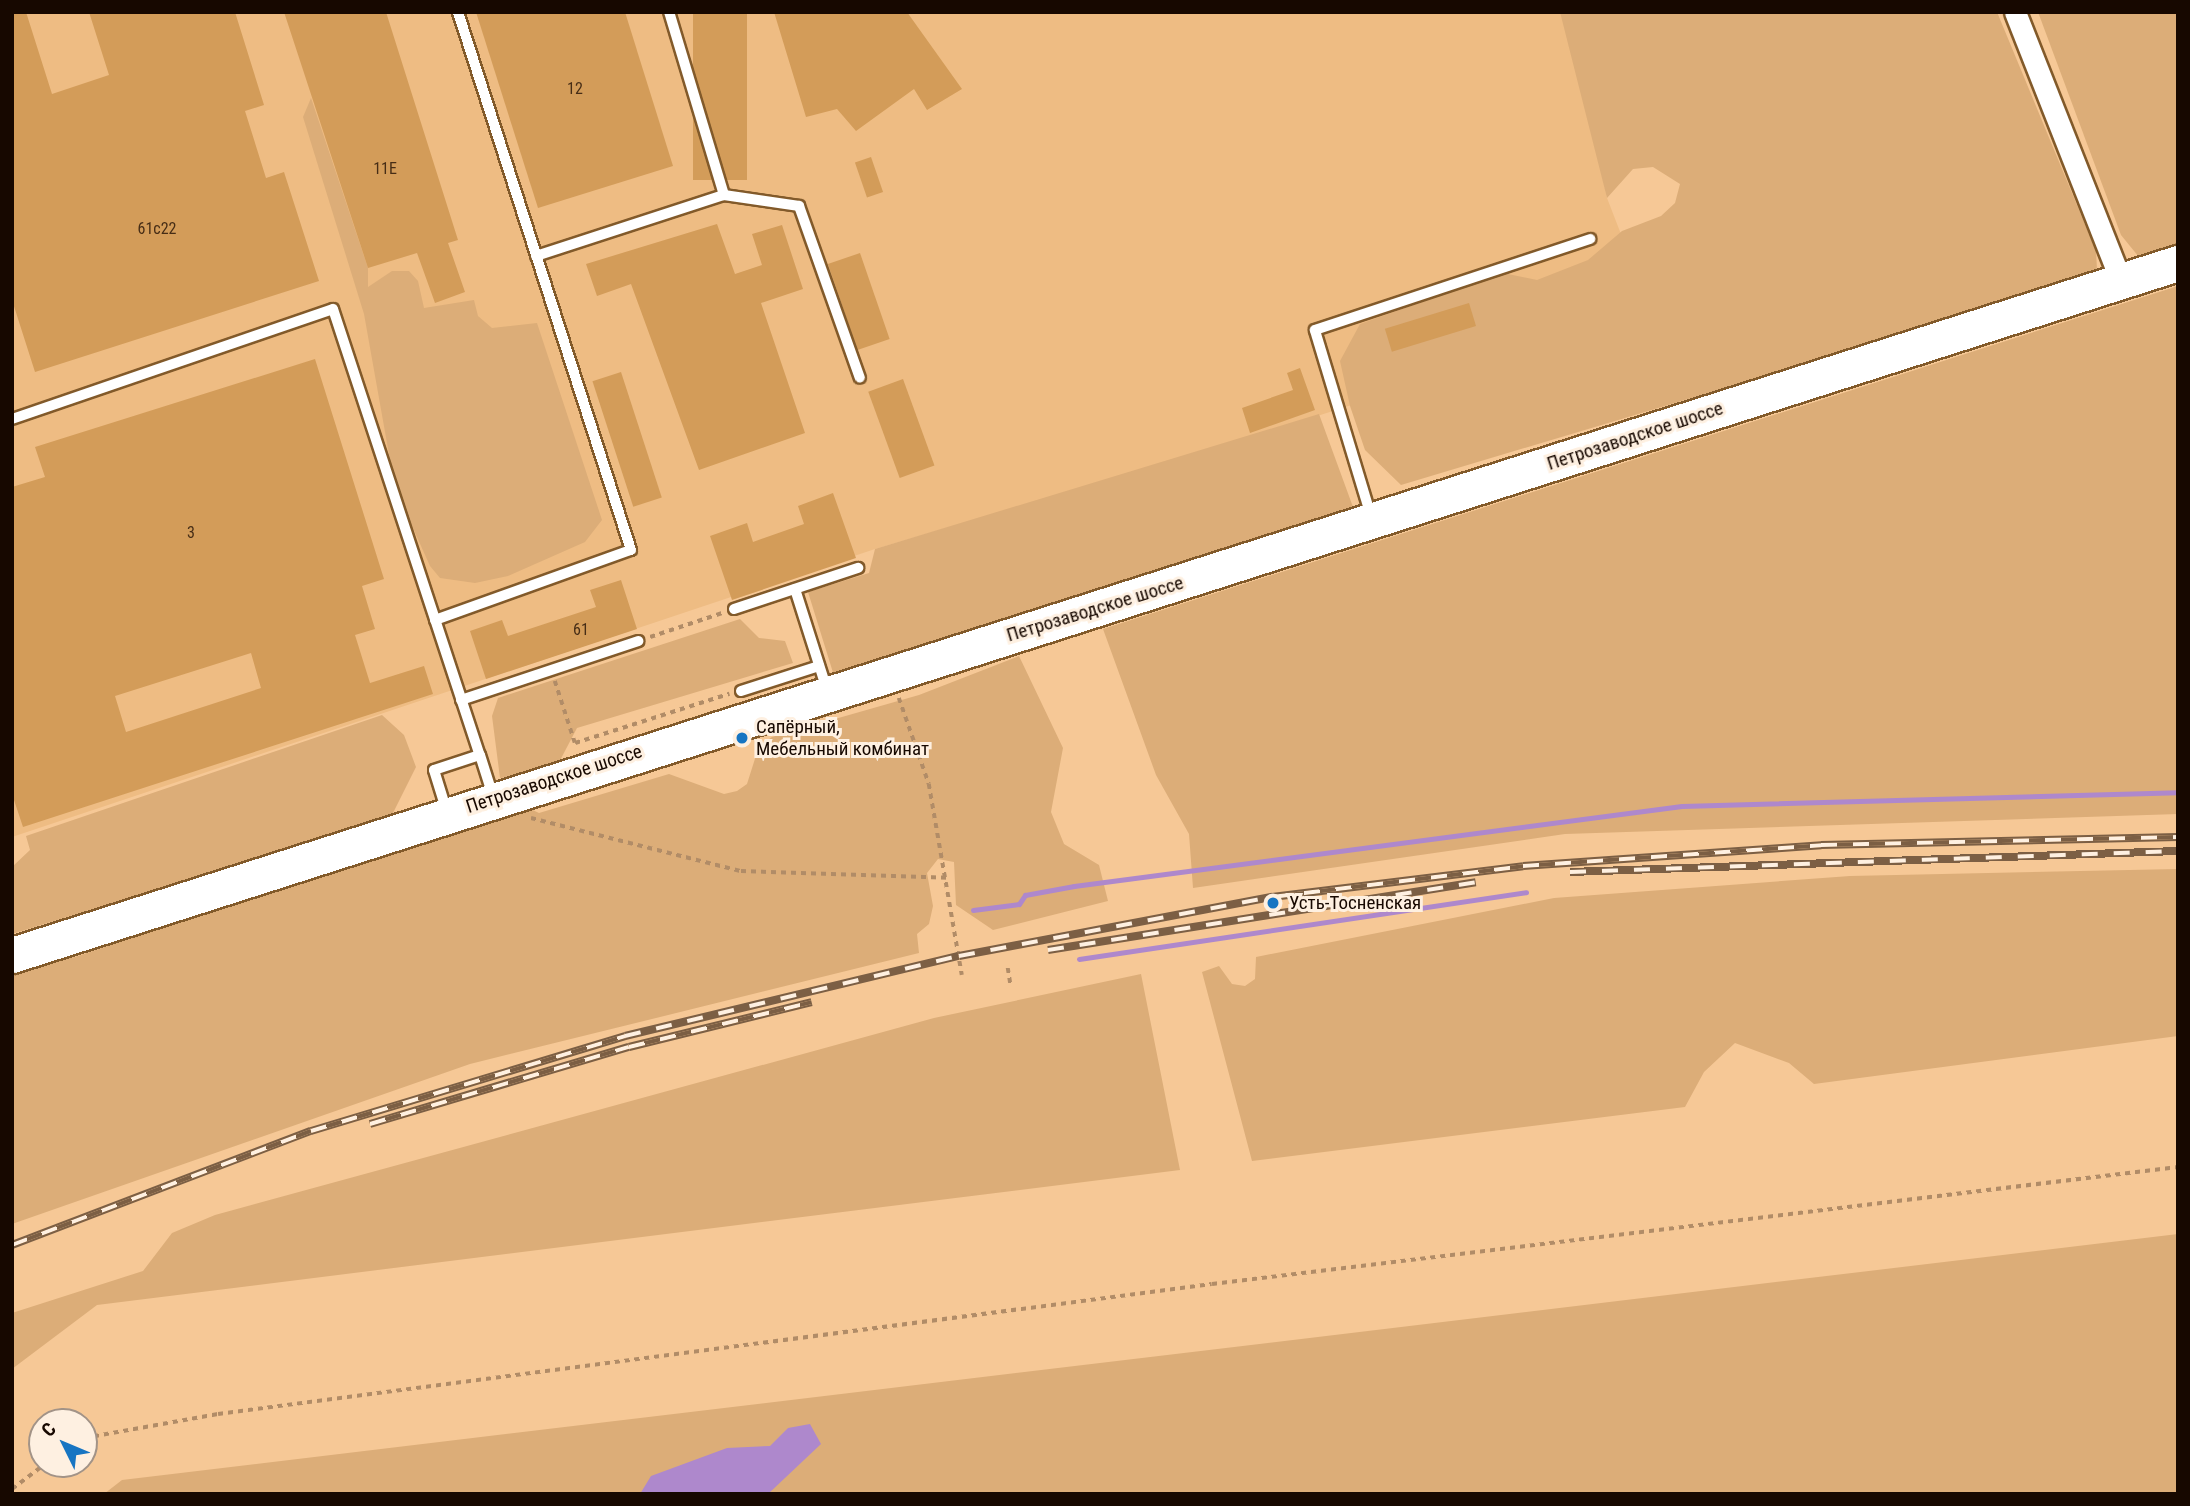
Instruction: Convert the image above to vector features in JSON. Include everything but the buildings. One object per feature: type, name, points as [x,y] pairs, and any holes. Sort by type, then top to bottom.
[{"type":"main road","name":"Петрозаводское шоссе","points":[[12,955],[448,815],[823,680],[890,674],[2178,263]]},
{"type":"street","points":[[2015,12],[2121,281]]},
{"type":"lane","points":[[435,620],[631,550],[458,12]]},
{"type":"lane","points":[[669,12],[724,195]]},
{"type":"lane","points":[[536,256],[724,195],[799,206],[860,378]]},
{"type":"lane","points":[[1373,522],[1315,330],[1590,239]]},
{"type":"lane","points":[[12,419],[333,309],[494,799]]},
{"type":"lane","points":[[733,610],[859,568]]},
{"type":"lane","points":[[741,691],[823,680],[796,589]]},
{"type":"lane","points":[[461,699],[638,641]]},
{"type":"lane","points":[[448,815],[434,770],[480,755]]},
{"type":"path","points":[[638,641],[733,610]]},
{"type":"path","points":[[552,669],[575,743],[741,691]]},
{"type":"path","points":[[890,674],[929,784],[948,878],[962,975]]},
{"type":"path","points":[[494,799],[561,830],[741,871],[948,878]]},
{"type":"path","points":[[1008,968],[1011,986]]},
{"type":"path","points":[[98,1435],[218,1414],[1212,1284],[2178,1167]]},
{"type":"path","points":[[12,1489],[28,1477]]},
{"type":"shaded area","points":[[12,12],[1651,12],[1573,42],[1607,198],[1650,309],[1230,444],[875,549],[12,837]]},
{"type":"shaded area","points":[[1560,12],[1997,12],[2096,251],[2097,269],[2086,280],[1401,485],[1365,450],[1350,406],[1340,361],[1360,324],[1503,273],[1537,280],[1588,260],[1622,231],[1661,216],[1675,203],[1680,184],[1653,167],[1633,169],[1607,198]]},
{"type":"shaded area","points":[[2038,12],[2178,12],[2178,252],[2143,262],[2121,235]]},
{"type":"shaded area","points":[[311,98],[368,268],[368,287],[392,271],[409,271],[418,281],[424,308],[474,300],[478,316],[492,328],[537,323],[602,520],[585,542],[508,576],[475,583],[440,578],[430,566],[395,488],[364,314],[303,117]]},
{"type":"shaded area","points":[[2178,286],[2178,814],[1565,834],[1193,888],[1189,834],[1156,775],[1103,629]]},
{"type":"shaded area","points":[[1319,414],[1353,507],[1350,521],[835,679],[808,592],[869,573],[875,549]]},
{"type":"shaded area","points":[[740,619],[759,638],[785,641],[793,663],[577,728],[555,770],[500,778],[492,716],[498,698]]},
{"type":"shaded area","points":[[1019,656],[1063,748],[1051,812],[1064,844],[1099,865],[1108,901],[993,930],[956,905],[954,862],[938,859],[927,873],[933,906],[929,924],[917,934],[919,953],[470,1064],[12,1224],[12,967],[75,957],[522,805],[539,813],[669,774],[724,794],[737,791],[747,784],[759,746],[772,737],[919,695]]},
{"type":"shaded area","points":[[382,715],[404,735],[416,767],[391,817],[12,934],[12,867],[30,850],[26,836]]},
{"type":"shaded area","points":[[2178,869],[2178,1036],[1814,1084],[1789,1063],[1735,1043],[1704,1072],[1685,1107],[1252,1161],[1202,972],[1219,966],[1232,984],[1245,986],[1255,979],[1256,957],[1554,898],[1850,876]]},
{"type":"shaded area","points":[[1141,974],[1180,1170],[97,1305],[12,1369],[12,1313],[143,1271],[172,1233],[215,1215],[934,1018]]},
{"type":"shaded area","points":[[2178,1234],[2178,1494],[104,1494],[122,1480]]},
{"type":"shaded area","points":[[810,1424],[821,1444],[768,1494],[640,1494],[651,1476],[727,1448],[770,1446],[788,1428]]},
{"type":"waterway","points":[[973,910],[1019,904],[1025,895],[1074,886],[1682,806],[2178,792]]},
{"type":"waterway","points":[[1079,959],[1526,892]]},
{"type":"railway","points":[[12,1245],[311,1131],[625,1036],[959,956],[1272,897],[1523,866],[1821,845],[2178,837]]},
{"type":"railway","points":[[1570,872],[2178,851]]},
{"type":"railway","points":[[1048,950],[1476,882]]},
{"type":"railway","points":[[370,1124],[629,1047],[812,1002]]},
{"type":"place","name":"Сапёрный, Мебельный комбинат","points":[[742,738]]},
{"type":"place","name":"Усть-Тосненская","points":[[1273,903]]}]
